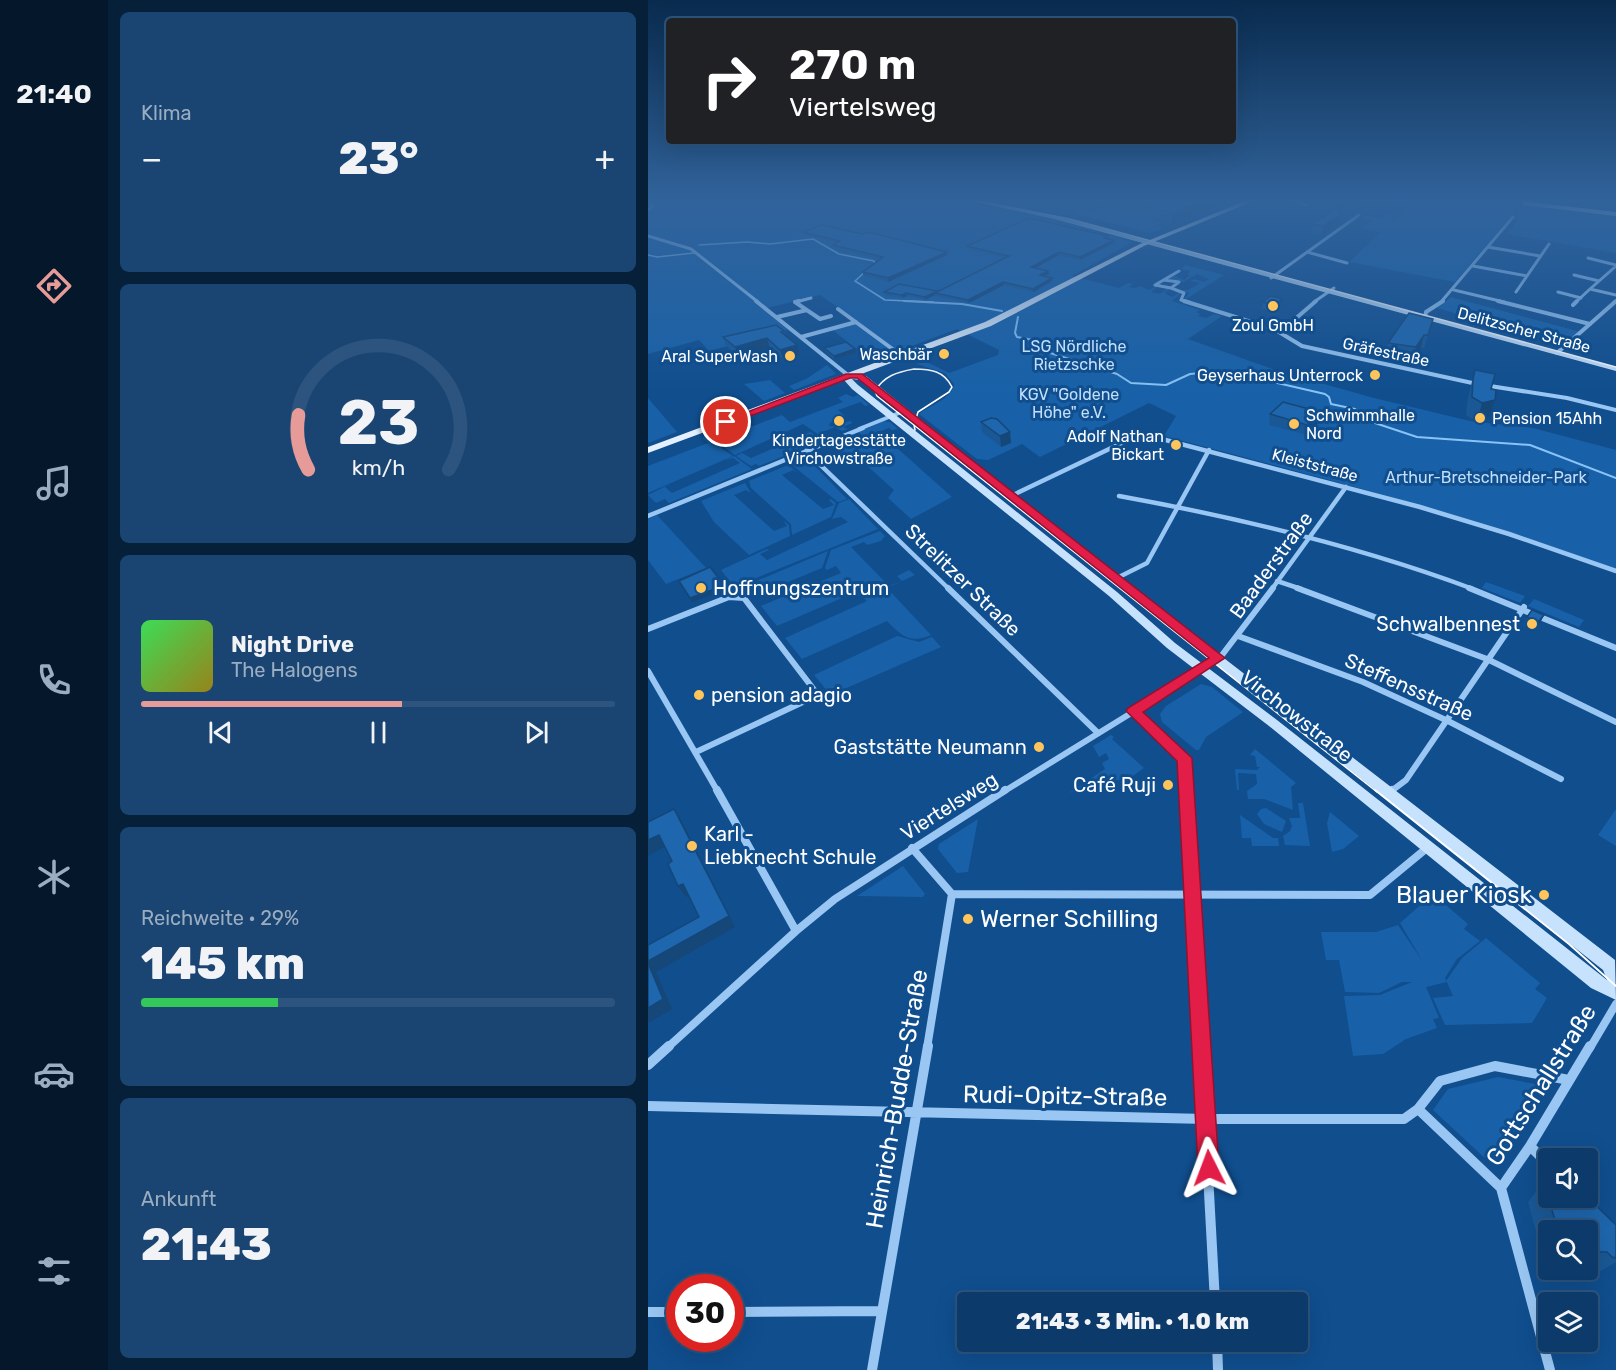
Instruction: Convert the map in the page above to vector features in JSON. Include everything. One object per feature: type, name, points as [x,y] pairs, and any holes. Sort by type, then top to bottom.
[{"type":"main road","points":[[648,450],[1000,319],[1105,265]]},
{"type":"main road","name":"Delitzscher Straße","points":[[1236,265],[1616,366]]},
{"type":"main road","name":"Virchowstraße","points":[[1616,981],[1609,965],[1388,794],[1219,658],[1011,496],[897,413],[849,381],[849,376],[863,378],[897,413],[1203,669],[1597,983],[1616,992]]},
{"type":"street","name":"Virchowstraße","points":[[711,265],[849,376]]},
{"type":"street","points":[[1275,276],[1290,265]]},
{"type":"street","points":[[1516,292],[1534,265]]},
{"type":"street","points":[[1573,305],[1616,265]]},
{"type":"street","points":[[1425,316],[1454,290],[1473,266],[1527,276]]},
{"type":"street","points":[[1164,280],[1179,271]]},
{"type":"street","points":[[1574,275],[1599,281]]},
{"type":"street","name":"Gräfestraße","points":[[1171,288],[1179,282],[1164,280],[1155,285],[1183,292],[1181,300],[1280,332],[1302,346],[1477,384],[1567,398],[1616,410]]},
{"type":"street","points":[[1590,288],[1616,295]]},
{"type":"street","points":[[1280,332],[1331,290]]},
{"type":"street","points":[[1454,290],[1590,324]]},
{"type":"street","points":[[1558,292],[1581,298]]},
{"type":"street","points":[[811,298],[795,302],[820,319],[831,316]]},
{"type":"street","points":[[1559,351],[1616,301]]},
{"type":"street","points":[[838,309],[902,356]]},
{"type":"street","points":[[777,317],[807,310]]},
{"type":"street","points":[[801,337],[856,322]]},
{"type":"street","points":[[648,516],[897,413]]},
{"type":"street","name":"Kleiststraße","points":[[1011,496],[1136,439],[1158,438],[1346,487],[1500,531],[1616,571]]},
{"type":"street","points":[[1115,579],[1147,563],[1209,450]]},
{"type":"street","name":"Strelitzer Straße","points":[[806,451],[1098,733]]},
{"type":"street","name":"Baaderstraße","points":[[1203,669],[1219,658],[1238,636],[1346,487]]},
{"type":"street","points":[[1119,496],[1310,537],[1410,567],[1524,607],[1616,648]]},
{"type":"street","points":[[1277,581],[1378,616],[1487,659],[1616,722]]},
{"type":"street","points":[[648,629],[723,599],[736,596],[744,598],[818,695],[696,752]]},
{"type":"street","points":[[1388,794],[1406,780],[1524,607]]},
{"type":"street","name":"Steffensstraße","points":[[1238,636],[1363,682],[1448,720],[1561,779]]},
{"type":"street","name":"Viertelsweg","points":[[648,1065],[796,931],[835,899],[1203,669]]},
{"type":"street","points":[[648,671],[796,931]]},
{"type":"street","points":[[1133,711],[1185,758],[1215,1292]]},
{"type":"street","points":[[912,849],[952,894],[1370,895],[1428,848]]},
{"type":"street","name":"Heinrich-Budde-Straße","points":[[872,1370],[918,1113],[952,894]]},
{"type":"street","name":"Gottschallstraße","points":[[1501,1188],[1530,1146],[1616,1004]]},
{"type":"street","points":[[1550,1370],[1501,1188],[1418,1109],[1440,1081],[1495,1066],[1569,1080]]},
{"type":"street","name":"Rudi-Opitz-Straße","points":[[648,1106],[1206,1119],[1404,1119],[1418,1109]]},
{"type":"street","points":[[1530,1146],[1538,1154]]},
{"type":"street","points":[[744,1312],[882,1311]]},
{"type":"street","points":[[648,1312],[666,1312]]},
{"type":"street","points":[[1217,1352],[1218,1370]]},
{"type":"green space","name":"LSG Nördliche Rietzschke","points":[[648,265],[1092,265],[1072,276],[1119,288],[1128,283],[1133,284],[1129,287],[1140,286],[1149,290],[1155,287],[1151,285],[1158,286],[1151,292],[1159,294],[1166,290],[1163,288],[1170,289],[1164,293],[1172,297],[1179,293],[1172,290],[1181,293],[1172,301],[1200,310],[1196,312],[1200,314],[1198,316],[1206,318],[1214,314],[1222,316],[1188,339],[1278,371],[1374,398],[1470,421],[1533,428],[1616,450],[1616,569],[1448,514],[1335,481],[1164,436],[1176,416],[1149,403],[1040,457],[1022,444],[988,460],[977,459],[919,414],[945,398],[954,384],[945,373],[917,364],[925,361],[949,373],[998,355],[999,350],[957,329],[872,361],[830,328],[856,320],[820,295],[763,309],[788,330],[709,351],[699,340],[648,354]]},
{"type":"green space","points":[[1185,265],[1224,275],[1186,299],[1189,293],[1181,290],[1188,290],[1200,283],[1191,281],[1194,279],[1204,282],[1209,279],[1197,274],[1183,282],[1168,278],[1174,275],[1184,280],[1191,271],[1181,269]]},
{"type":"green space","points":[[1365,265],[1469,265],[1455,282]]},
{"type":"green space","points":[[1451,297],[1581,332],[1571,341],[1469,313],[1465,316],[1437,308]]},
{"type":"green space","points":[[827,365],[836,374],[794,390],[789,386],[806,379]]},
{"type":"green space","points":[[770,380],[785,393],[764,401],[744,384]]},
{"type":"green space","points":[[846,394],[853,397],[858,395],[869,405],[865,406],[861,402],[838,410],[845,416],[830,423],[829,426],[840,427],[843,423],[851,421],[852,423],[843,427],[848,429],[842,431],[835,427],[818,434],[803,424],[735,455],[721,445],[722,442],[719,439],[782,415],[790,422],[843,402],[838,398]]},
{"type":"green space","points":[[648,398],[677,432],[648,443]]},
{"type":"green space","points":[[883,421],[890,422],[898,429],[889,428],[879,432],[952,497],[911,519],[888,498],[894,490],[864,463],[851,463],[837,450],[866,438],[858,432]]},
{"type":"green space","points":[[810,432],[824,440],[759,466],[756,464],[751,466],[736,456],[742,453],[751,458]]},
{"type":"green space","points":[[710,435],[719,443],[718,446],[733,456],[648,493],[648,466],[708,443],[702,438]]},
{"type":"green space","points":[[734,456],[752,469],[669,503],[665,499],[656,503],[648,495],[672,483],[665,487],[672,493],[740,463],[733,458],[724,461]]},
{"type":"green space","points":[[799,457],[807,458],[847,499],[838,502],[787,461]]},
{"type":"green space","points":[[788,465],[798,473],[793,470],[782,475],[823,509],[834,505],[829,500],[831,499],[836,503],[831,517],[792,535],[791,524],[751,488],[749,481]]},
{"type":"green space","points":[[745,483],[751,493],[746,490],[734,495],[774,531],[787,526],[783,520],[789,525],[790,536],[749,555],[714,522],[701,501]]},
{"type":"green space","points":[[849,499],[878,529],[741,584],[732,584],[721,570],[767,549],[769,550],[760,554],[767,560],[848,522],[841,517],[832,519],[839,503]]},
{"type":"green space","points":[[657,515],[706,568],[666,584],[648,560],[648,519]]},
{"type":"green space","points":[[880,531],[885,536],[881,541],[867,545],[864,542],[851,547],[889,586],[902,581],[897,576],[909,570],[915,575],[887,588],[931,635],[918,639],[907,637],[887,621],[802,659],[785,638],[867,601],[861,595],[852,598],[849,595],[777,626],[761,606],[841,573],[836,566],[827,570],[825,568],[831,550]]},
{"type":"green space","points":[[828,551],[822,568],[759,594],[754,588],[750,590],[756,595],[744,592],[742,587]]},
{"type":"green space","points":[[1486,582],[1525,596],[1520,603],[1482,588]]},
{"type":"green space","points":[[1534,599],[1584,620],[1579,627],[1528,606]]},
{"type":"green space","points":[[897,636],[919,642],[932,637],[941,647],[835,693],[829,693],[814,675]]},
{"type":"green space","points":[[1201,684],[1212,687],[1243,712],[1206,737],[1199,750],[1196,750],[1162,722],[1160,714],[1166,706]]},
{"type":"green space","points":[[1111,735],[1114,737],[1112,739],[1144,768],[1126,781],[1108,779],[1069,793],[1105,769],[1102,763],[1109,759],[1106,753],[1099,757],[1093,746]]},
{"type":"green space","points":[[1255,749],[1296,783],[1291,787],[1293,810],[1264,799],[1248,799],[1247,791],[1257,784],[1256,774],[1238,773],[1239,790],[1237,790],[1235,769],[1257,770],[1260,767],[1257,767],[1255,756],[1250,755]]},
{"type":"green space","points":[[1298,803],[1303,803],[1310,846],[1285,845],[1283,836],[1290,831],[1292,826],[1289,818],[1300,818]]},
{"type":"green space","points":[[1266,808],[1286,821],[1282,832],[1264,824],[1257,814],[1261,809]]},
{"type":"green space","points":[[1616,809],[1616,846],[1598,835]]},
{"type":"green space","points":[[1330,812],[1359,836],[1343,849],[1332,852],[1327,823]]},
{"type":"green space","points":[[1240,815],[1273,838],[1278,838],[1279,846],[1252,846],[1251,838],[1242,838]]},
{"type":"green space","points":[[978,819],[968,872],[957,873],[938,849],[939,844]]},
{"type":"green space","points":[[903,866],[925,894],[923,897],[857,896]]},
{"type":"green space","points":[[1433,894],[1468,924],[1464,929],[1480,941],[1457,959],[1445,978],[1446,981],[1462,958],[1486,938],[1540,983],[1535,989],[1547,998],[1532,1023],[1445,1025],[1433,998],[1453,996],[1447,982],[1426,987],[1439,1018],[1433,1019],[1437,1028],[1406,1039],[1383,1054],[1353,1056],[1344,996],[1380,995],[1412,982],[1402,982],[1379,993],[1345,992],[1339,960],[1326,960],[1321,932],[1376,932],[1398,925],[1423,962],[1400,923]]},
{"type":"green space","points":[[1498,1077],[1540,1085],[1499,1158],[1488,1161],[1433,1110],[1448,1089]]},
{"type":"building","points":[[872,265],[918,265],[888,278],[863,272]]},
{"type":"building","points":[[991,265],[1035,265],[1031,267],[1048,271],[1040,275],[1052,278],[1033,289],[1003,282],[968,300],[935,293]]},
{"type":"building","points":[[899,284],[937,291],[925,297],[884,292]]},
{"type":"building","points":[[1271,296],[1282,299],[1273,305],[1263,302]]},
{"type":"building","points":[[1409,313],[1433,319],[1428,335],[1424,335],[1416,347],[1388,343]]},
{"type":"building","points":[[776,325],[797,345],[780,350],[767,338],[735,347],[723,337]]},
{"type":"building","points":[[846,342],[855,349],[834,356],[824,348]]},
{"type":"building","points":[[1475,370],[1495,374],[1491,389],[1496,390],[1495,400],[1482,403],[1472,397]]},
{"type":"building","points":[[1283,402],[1320,412],[1307,425],[1270,414]]},
{"type":"building","points":[[991,418],[997,419],[1010,432],[1000,436],[981,422]]},
{"type":"building","name":"Hoffnungszentrum","points":[[710,567],[720,580],[716,581],[720,587],[690,598],[679,581]]},
{"type":"building","points":[[1532,610],[1544,615],[1538,622],[1527,617]]},
{"type":"building","points":[[674,809],[729,916],[648,961],[648,945],[699,917],[683,884],[678,886],[668,864],[672,861],[659,835],[648,840],[648,822]]},
{"type":"building","points":[[648,963],[663,999],[648,1008]]},
{"type":"building","points":[[1551,1208],[1598,1208],[1616,1225],[1616,1258],[1607,1252],[1598,1252],[1598,1220],[1555,1220]]},
{"type":"waterway","points":[[865,272],[855,281],[885,300],[933,302]]},
{"type":"waterway","points":[[904,301],[962,304],[1002,311]]},
{"type":"waterway","points":[[1018,317],[1015,333],[1017,337],[1033,340],[1047,352],[1117,374],[1131,383],[1166,385],[1190,374],[1212,372],[1273,382],[1325,394],[1329,397],[1331,404],[1355,409],[1375,423],[1417,437],[1530,445],[1616,478]]},
{"type":"tram line","points":[[1239,265],[1616,367]]},
{"type":"tram line","points":[[914,369],[941,374],[952,387],[949,392],[918,412],[914,425],[877,396],[875,391],[882,382],[902,372],[914,369]]},
{"type":"tram line","points":[[914,425],[1377,792]]},
{"type":"tram line","points":[[914,425],[915,430]]},
{"type":"tram line","points":[[1375,790],[1569,944],[1616,986]]},
{"type":"place","name":"Zoul GmbH","points":[[1273,306]]},
{"type":"place","name":"Waschbär","points":[[944,354]]},
{"type":"place","name":"Aral SuperWash","points":[[790,356]]},
{"type":"place","name":"Geyserhaus Unterrock","points":[[1375,375]]},
{"type":"place","name":"Pension 15Ahh","points":[[1480,418]]},
{"type":"place","name":"Kindertagesstätte Virchowstraße","points":[[839,421]]},
{"type":"place","name":"Schwimmhalle Nord","points":[[1294,424]]},
{"type":"place","name":"Adolf Nathan Bickart","points":[[1176,445]]},
{"type":"place","name":"Hoffnungszentrum","points":[[701,588]]},
{"type":"place","name":"Schwalbennest","points":[[1532,624]]},
{"type":"place","name":"pension adagio","points":[[699,695]]},
{"type":"place","name":"Gaststätte Neumann","points":[[1039,747]]},
{"type":"place","name":"Café Ruji","points":[[1168,785]]},
{"type":"place","name":"Karl - Liebknecht Schule","points":[[692,846]]},
{"type":"place","name":"Blauer Kiosk","points":[[1544,895]]},
{"type":"place","name":"Werner Schilling","points":[[968,919]]},
{"type":"route","points":[[726,422],[849,376],[859,376],[1129,590],[1219,658],[1133,711],[1185,758],[1209,1168]]},
{"type":"park label","name":"KGV \"Goldene Höhe\" e.V.","points":[[1069,403]]},
{"type":"park label","name":"Arthur-Bretschneider-Park","points":[[1486,477]]}]
